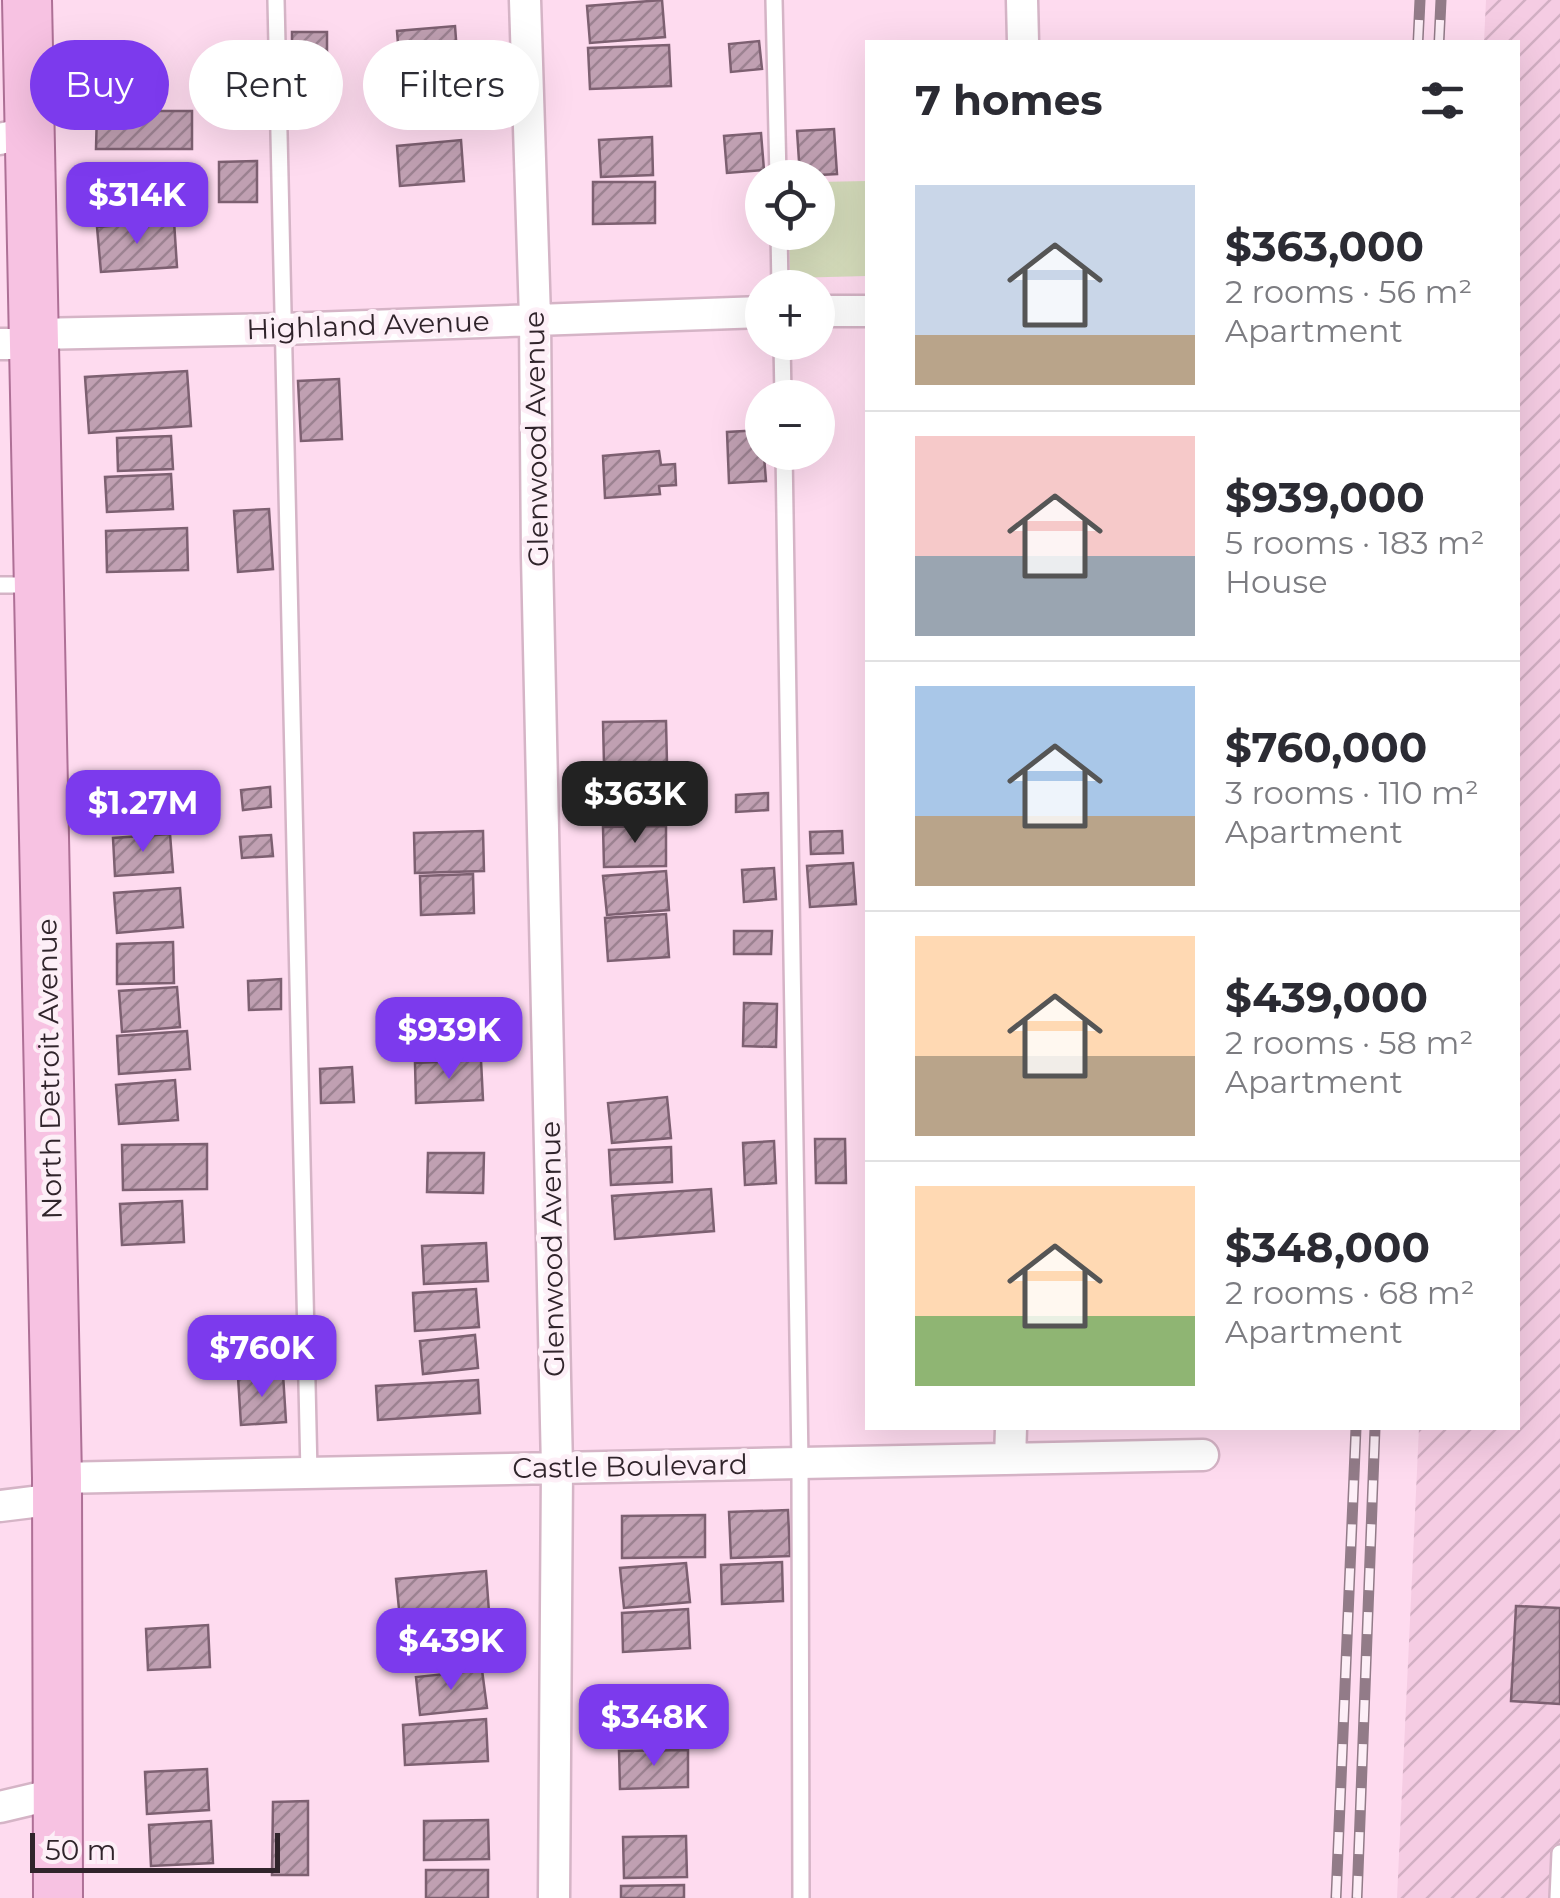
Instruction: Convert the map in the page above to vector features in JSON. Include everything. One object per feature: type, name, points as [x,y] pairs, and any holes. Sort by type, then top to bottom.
[{"type":"main road","name":"North Detroit Avenue","points":[[27,0],[15,135],[23,341],[20,585],[57,1488],[58,1898]]},
{"type":"street","name":"Glenwood Avenue","points":[[525,0],[536,318],[537,556],[557,1468],[554,1898]]},
{"type":"street","points":[[1022,0],[1023,40]]},
{"type":"street","points":[[835,312],[865,311]]},
{"type":"street","name":"Highland Avenue","points":[[23,341],[745,312]]},
{"type":"street","points":[[1010,1458],[1011,1430]]},
{"type":"street","name":"Castle Boulevard","points":[[0,1506],[57,1488],[309,1473],[1203,1454]]},
{"type":"street","points":[[0,1806],[58,1793]]},
{"type":"lane","points":[[276,0],[309,1473]]},
{"type":"lane","points":[[774,0],[778,160]]},
{"type":"lane","points":[[784,470],[800,1463],[801,1898]]},
{"type":"lane","points":[[1558,1898],[1560,1853]]},
{"type":"shaded area","points":[[1486,0],[1560,0],[1560,1898],[1397,1898],[1419,1430],[1520,1430],[1520,40],[1484,40]]},
{"type":"green space","points":[[865,181],[865,276],[835,277],[835,270],[790,270],[789,250],[835,250],[835,182]]},
{"type":"building","points":[[662,0],[665,37],[590,43],[587,6]]},
{"type":"building","points":[[455,26],[456,40],[398,40],[397,31]]},
{"type":"building","points":[[292,32],[327,32],[327,40],[292,40]]},
{"type":"building","points":[[759,41],[762,69],[731,72],[729,44]]},
{"type":"building","points":[[669,45],[671,86],[590,89],[588,48]]},
{"type":"building","points":[[169,111],[189,111],[192,149],[96,149],[96,130],[169,130]]},
{"type":"building","points":[[834,129],[837,174],[835,160],[799,160],[797,131]]},
{"type":"building","points":[[761,133],[763,160],[745,160],[745,172],[727,173],[724,136]]},
{"type":"building","points":[[652,137],[653,175],[601,177],[599,140]]},
{"type":"building","points":[[461,140],[464,181],[400,186],[397,146]]},
{"type":"building","points":[[257,161],[257,202],[219,202],[219,162]]},
{"type":"building","points":[[163,170],[166,212],[100,217],[97,175]]},
{"type":"building","points":[[593,182],[655,182],[655,223],[593,224]]},
{"type":"building","points":[[174,221],[177,267],[101,272],[97,227]]},
{"type":"building","points":[[187,371],[191,426],[89,433],[85,377]]},
{"type":"building","points":[[339,379],[342,439],[301,441],[298,381]]},
{"type":"building","points":[[745,431],[745,470],[765,470],[766,481],[729,483],[727,432]]},
{"type":"building","points":[[171,436],[173,469],[118,471],[117,438]]},
{"type":"building","points":[[659,451],[661,465],[675,464],[676,485],[659,486],[660,494],[605,498],[603,456]]},
{"type":"building","points":[[171,474],[173,509],[107,512],[105,477]]},
{"type":"building","points":[[269,509],[273,569],[238,572],[234,511]]},
{"type":"building","points":[[187,528],[188,570],[107,572],[106,531]]},
{"type":"building","points":[[666,721],[667,763],[604,765],[603,722]]},
{"type":"building","points":[[665,779],[668,820],[606,825],[603,784]]},
{"type":"building","points":[[270,787],[271,807],[243,810],[241,790]]},
{"type":"building","points":[[171,789],[172,830],[111,832],[110,792]]},
{"type":"building","points":[[768,793],[768,810],[736,812],[736,795]]},
{"type":"building","points":[[666,826],[666,866],[604,867],[603,827]]},
{"type":"building","points":[[483,831],[484,871],[415,873],[414,833]]},
{"type":"building","points":[[842,831],[843,853],[811,854],[810,832]]},
{"type":"building","points":[[170,834],[173,872],[115,876],[113,838]]},
{"type":"building","points":[[271,835],[273,856],[242,858],[240,837]]},
{"type":"building","points":[[853,863],[856,904],[810,907],[807,866]]},
{"type":"building","points":[[774,868],[776,899],[744,902],[742,870]]},
{"type":"building","points":[[666,871],[669,910],[607,915],[603,876]]},
{"type":"building","points":[[473,874],[474,913],[421,915],[420,876]]},
{"type":"building","points":[[180,888],[183,927],[117,933],[114,893]]},
{"type":"building","points":[[666,914],[669,957],[608,961],[605,918]]},
{"type":"building","points":[[734,931],[772,931],[771,954],[734,954]]},
{"type":"building","points":[[173,942],[174,983],[117,984],[117,944]]},
{"type":"building","points":[[281,979],[281,1009],[249,1010],[248,981]]},
{"type":"building","points":[[177,987],[180,1027],[122,1032],[119,991]]},
{"type":"building","points":[[744,1003],[777,1004],[776,1047],[743,1046]]},
{"type":"building","points":[[187,1031],[190,1069],[119,1074],[117,1036]]},
{"type":"building","points":[[481,1060],[483,1100],[416,1103],[415,1063]]},
{"type":"building","points":[[352,1067],[354,1102],[321,1103],[320,1069]]},
{"type":"building","points":[[175,1080],[178,1120],[119,1124],[116,1085]]},
{"type":"building","points":[[667,1097],[671,1138],[612,1143],[608,1103]]},
{"type":"building","points":[[815,1139],[845,1139],[846,1183],[816,1183]]},
{"type":"building","points":[[774,1141],[776,1183],[745,1185],[743,1143]]},
{"type":"building","points":[[207,1144],[207,1189],[123,1190],[122,1145]]},
{"type":"building","points":[[671,1147],[672,1182],[611,1185],[609,1150]]},
{"type":"building","points":[[428,1153],[484,1153],[483,1193],[427,1192]]},
{"type":"building","points":[[711,1189],[714,1231],[615,1239],[612,1196]]},
{"type":"building","points":[[182,1201],[184,1242],[122,1245],[120,1204]]},
{"type":"building","points":[[486,1243],[488,1281],[424,1284],[422,1246]]},
{"type":"building","points":[[476,1289],[479,1327],[415,1331],[413,1293]]},
{"type":"building","points":[[475,1335],[478,1368],[423,1374],[420,1341]]},
{"type":"building","points":[[283,1374],[286,1422],[241,1425],[238,1377]]},
{"type":"building","points":[[478,1380],[480,1413],[378,1420],[376,1386]]},
{"type":"building","points":[[788,1510],[790,1556],[731,1558],[729,1512]]},
{"type":"building","points":[[705,1515],[705,1557],[622,1558],[622,1516]]},
{"type":"building","points":[[782,1562],[783,1601],[722,1604],[721,1565]]},
{"type":"building","points":[[686,1563],[690,1602],[624,1608],[620,1568]]},
{"type":"building","points":[[486,1571],[489,1612],[400,1619],[396,1579]]},
{"type":"building","points":[[1516,1606],[1560,1608],[1560,1704],[1511,1701]]},
{"type":"building","points":[[688,1609],[690,1648],[623,1652],[622,1613]]},
{"type":"building","points":[[208,1625],[210,1667],[148,1670],[146,1629]]},
{"type":"building","points":[[482,1670],[487,1708],[420,1715],[416,1677]]},
{"type":"building","points":[[486,1719],[488,1761],[405,1765],[403,1725]]},
{"type":"building","points":[[688,1750],[688,1787],[620,1789],[619,1751]]},
{"type":"building","points":[[207,1769],[209,1810],[147,1814],[145,1772]]},
{"type":"building","points":[[308,1801],[308,1875],[272,1875],[273,1802]]},
{"type":"building","points":[[488,1820],[489,1859],[424,1860],[424,1821]]},
{"type":"building","points":[[211,1821],[213,1863],[151,1866],[149,1825]]},
{"type":"building","points":[[686,1836],[687,1877],[624,1878],[623,1837]]},
{"type":"building","points":[[426,1870],[488,1870],[488,1898],[426,1898]]},
{"type":"building","points":[[684,1885],[684,1898],[621,1898],[621,1886]]},
{"type":"railway","points":[[1418,40],[1420,0]]},
{"type":"railway","points":[[1439,40],[1441,0]]},
{"type":"railway","points":[[1336,1898],[1356,1430]]},
{"type":"railway","points":[[1357,1898],[1375,1430]]}]
